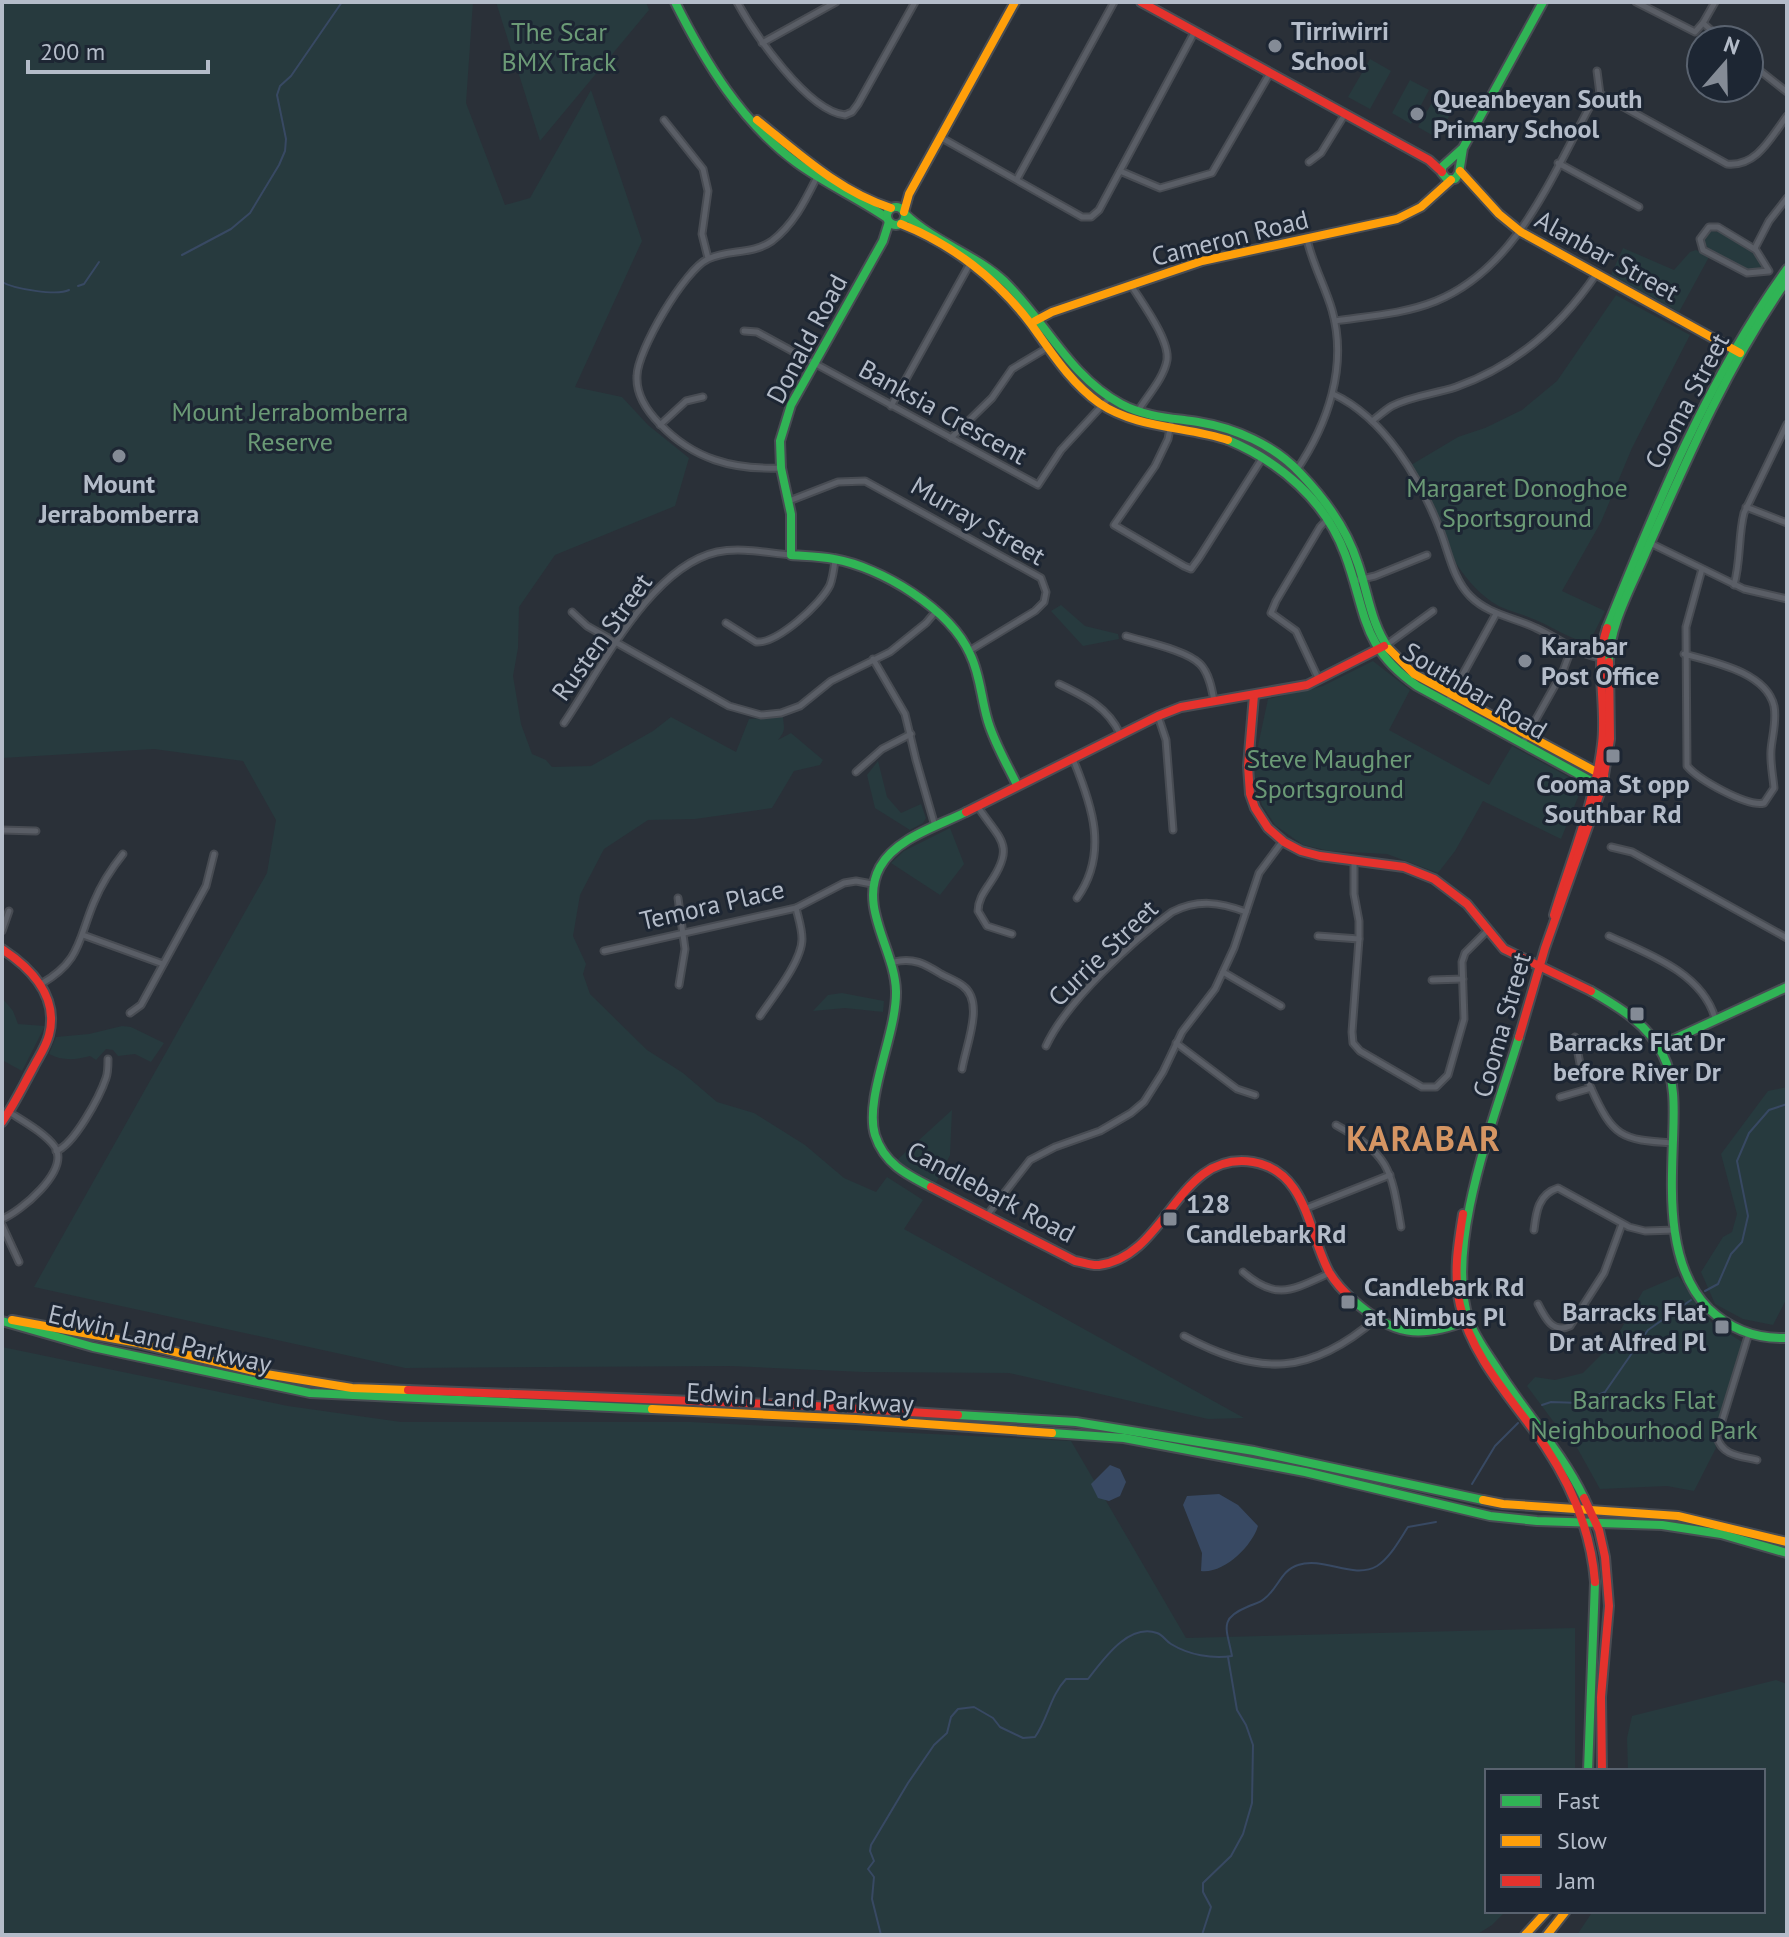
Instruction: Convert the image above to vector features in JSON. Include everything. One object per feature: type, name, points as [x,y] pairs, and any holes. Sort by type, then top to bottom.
[{"type":"main road","name":"Southbar Road","points":[[675,2],[694,43],[740,106],[818,174],[894,222],[972,260]]},
{"type":"main road","points":[[894,222],[905,213],[909,194],[1015,2]]},
{"type":"main road","name":"Alanbar Street","points":[[1141,2],[1429,160],[1469,184],[1521,232],[1739,352]]},
{"type":"main road","name":"Cameron Road","points":[[1034,322],[1202,261],[1397,219],[1421,207],[1451,174],[1543,2]]},
{"type":"main road","name":"Cameron Road","points":[[1447,162],[1463,148]]},
{"type":"main road","name":"Alanbar Street","points":[[1429,160],[1447,162]]},
{"type":"main road","points":[[1447,162],[1451,174]]},
{"type":"main road","points":[[1447,162],[1451,174]]},
{"type":"main road","name":"Southbar Road","points":[[818,174],[880,205],[905,213],[1003,281],[1074,370],[1106,402],[1221,438],[1294,473]]},
{"type":"main road","points":[[894,222],[893,208],[909,194]]},
{"type":"main road","name":"Donald Road","points":[[791,555],[792,527],[781,468],[780,441],[785,422],[791,405],[894,222]]},
{"type":"main road","name":"Cooma Street","points":[[1527,1416],[1466,1321],[1461,1273],[1462,1244],[1477,1178],[1541,965],[1561,884],[1579,842],[1610,739],[1605,633],[1682,449],[1739,352],[1759,309],[1784,281],[1787,269]]},
{"type":"main road","name":"Southbar Road","points":[[1034,322],[1047,348],[1070,379],[1133,420],[1210,425],[1266,448],[1294,473],[1353,547],[1358,580],[1380,648],[1449,699],[1599,780]]},
{"type":"main road","name":"Rusten Street","points":[[791,555],[835,559],[860,567],[921,597],[937,610],[969,651],[979,679],[987,721],[1017,785]]},
{"type":"main road","points":[[872,884],[886,856],[896,847],[1158,716],[1181,707],[1319,681],[1380,648]]},
{"type":"main road","points":[[1254,695],[1254,724],[1247,761],[1248,786],[1262,819],[1282,842],[1311,855],[1405,867],[1437,880],[1473,910],[1486,932],[1511,954],[1541,965],[1624,1012],[1644,1027],[1659,1046],[1674,1087],[1675,1230],[1683,1266],[1697,1296],[1720,1318],[1749,1333],[1787,1338]]},
{"type":"main road","name":"Candlebark Road","points":[[872,884],[872,909],[894,962],[896,992],[874,1104],[873,1133],[886,1157],[901,1172],[1075,1261],[1097,1266],[1132,1254],[1160,1225],[1194,1180],[1211,1166],[1226,1160],[1244,1160],[1275,1170],[1290,1183],[1330,1273],[1349,1295],[1378,1317],[1396,1328],[1418,1333],[1437,1332],[1466,1321]]},
{"type":"main road","points":[[2,949],[27,968],[41,984],[48,998],[51,1019],[48,1039],[2,1122]]},
{"type":"main road","points":[[1659,1046],[1787,987]]},
{"type":"main road","name":"Edwin Land Parkway","points":[[2,1320],[138,1343],[266,1374],[352,1388],[798,1405],[1076,1422],[1254,1451],[1489,1502],[1678,1516],[1787,1542]]},
{"type":"main road","name":"Edwin Land Parkway","points":[[2,1320],[93,1347],[310,1393],[856,1419],[1124,1438],[1294,1470],[1490,1516],[1691,1528],[1787,1553]]},
{"type":"main road","points":[[1527,1416],[1580,1510],[1593,1557],[1597,1609],[1589,1697],[1588,1769]]},
{"type":"main road","points":[[1527,1416],[1571,1470],[1596,1521],[1605,1557],[1609,1606],[1601,1697],[1602,1769]]},
{"type":"main road","points":[[1525,1935],[1545,1913]]},
{"type":"main road","points":[[1547,1935],[1564,1913]]},
{"type":"street","points":[[737,2],[762,43],[806,91],[828,109],[845,115],[858,104],[913,3]]},
{"type":"street","points":[[762,43],[836,2]]},
{"type":"street","points":[[1017,179],[1114,2]]},
{"type":"street","points":[[1636,2],[1688,30],[1697,31],[1715,2]]},
{"type":"street","points":[[940,137],[1082,217],[1091,217],[1099,210],[1195,31]]},
{"type":"street","points":[[1597,71],[1600,94]]},
{"type":"street","points":[[1120,171],[1160,188],[1212,173],[1270,73]]},
{"type":"street","points":[[1765,75],[1787,92]]},
{"type":"street","points":[[1600,94],[1719,161],[1734,165],[1754,157],[1787,116]]},
{"type":"street","points":[[1335,321],[1399,312],[1435,301],[1459,290],[1483,273],[1521,232],[1594,99],[1600,94]]},
{"type":"street","points":[[1309,162],[1321,153],[1345,114]]},
{"type":"street","points":[[664,120],[703,169],[708,191],[702,234],[708,258]]},
{"type":"street","points":[[1558,163],[1639,207]]},
{"type":"street","points":[[781,468],[756,469],[708,459],[689,450],[660,425],[643,402],[638,388],[639,361],[690,272],[708,258],[752,250],[769,243],[785,230],[800,210],[818,174]]},
{"type":"street","points":[[1755,248],[1769,221],[1787,198]]},
{"type":"street","points":[[1769,271],[1751,274],[1741,271],[1704,251],[1700,240],[1707,228],[1714,226],[1755,248],[1769,271],[1784,281]]},
{"type":"street","points":[[1294,473],[1323,422],[1333,394],[1337,346],[1335,321],[1307,238]]},
{"type":"street","points":[[891,406],[972,260]]},
{"type":"street","points":[[1372,421],[1389,408],[1407,400],[1455,388],[1506,364],[1527,350],[1567,313],[1597,273]]},
{"type":"street","points":[[1131,285],[1161,335],[1167,352],[1163,370],[1137,412]]},
{"type":"street","name":"Banksia Crescent","points":[[744,331],[757,332],[1038,485],[1066,444],[1106,402]]},
{"type":"street","points":[[951,438],[992,398],[1012,369],[1047,348]]},
{"type":"street","points":[[1333,394],[1361,410],[1402,458],[1422,490],[1462,586],[1476,602],[1496,614],[1535,627],[1572,647],[1604,655]]},
{"type":"street","points":[[660,425],[686,401],[703,397]]},
{"type":"street","points":[[1171,423],[1155,466],[1114,525],[1126,535],[1191,569],[1263,457]]},
{"type":"street","points":[[1734,585],[1741,556],[1741,526],[1746,507],[1784,440],[1787,424]]},
{"type":"street","name":"Murray Street","points":[[789,501],[838,482],[865,481],[1041,578],[1046,589],[1041,606],[969,651]]},
{"type":"street","points":[[1746,507],[1787,523]]},
{"type":"street","points":[[1319,681],[1296,631],[1271,613],[1330,516]]},
{"type":"street","points":[[1646,541],[1734,585],[1787,599]]},
{"type":"street","name":"Rusten Street","points":[[564,723],[615,643],[678,569],[698,558],[720,552],[791,555]]},
{"type":"street","points":[[1358,580],[1427,555]]},
{"type":"street","points":[[726,623],[756,642],[775,639],[823,596],[832,578],[835,559]]},
{"type":"street","points":[[1684,654],[1727,668],[1760,684],[1774,704],[1775,729],[1771,754],[1774,788],[1764,803],[1748,803],[1697,775],[1687,766],[1684,654],[1686,627],[1702,569]]},
{"type":"street","points":[[572,612],[587,626],[615,643],[729,706],[761,715],[781,713],[800,706],[831,681],[890,652],[937,610]]},
{"type":"street","points":[[1380,648],[1433,611]]},
{"type":"street","points":[[1449,699],[1496,614]]},
{"type":"street","points":[[1126,636],[1190,657],[1200,664],[1211,686],[1214,701]]},
{"type":"street","points":[[1524,740],[1563,671],[1572,647]]},
{"type":"street","points":[[873,659],[905,714],[935,826]]},
{"type":"street","points":[[1059,684],[1099,705],[1114,721],[1120,734]]},
{"type":"street","points":[[1158,716],[1166,740],[1173,830]]},
{"type":"street","points":[[856,772],[882,749],[911,734]]},
{"type":"street","points":[[1073,759],[1089,797],[1095,861],[1088,881],[1077,898]]},
{"type":"street","points":[[977,806],[1001,839],[1005,852],[1004,861],[981,897],[978,911],[987,926],[1012,934]]},
{"type":"street","points":[[2,830],[36,831]]},
{"type":"street","points":[[988,1214],[1030,1160],[1055,1147],[1100,1131],[1144,1102],[1176,1043],[1215,989],[1259,873],[1282,842]]},
{"type":"street","points":[[1611,847],[1632,852],[1787,938]]},
{"type":"street","points":[[41,984],[68,963],[83,935],[100,888],[123,854]]},
{"type":"street","points":[[130,1013],[141,1005],[208,883],[214,854]]},
{"type":"street","points":[[1354,861],[1359,939],[1353,1043],[1360,1051],[1422,1087],[1440,1085],[1448,1075],[1465,1013],[1462,962],[1465,953],[1486,932]]},
{"type":"street","name":"Temora Place","points":[[604,951],[796,908],[844,883],[856,881],[872,884]]},
{"type":"street","points":[[678,898],[685,949],[679,985]]},
{"type":"street","name":"Currie Street","points":[[1046,1046],[1054,1029],[1078,998],[1172,912],[1188,904],[1215,902],[1246,912]]},
{"type":"street","points":[[760,1016],[801,949],[802,935],[796,908]]},
{"type":"street","points":[[2,931],[9,911]]},
{"type":"street","points":[[83,935],[163,964]]},
{"type":"street","points":[[1318,936],[1359,939]]},
{"type":"street","points":[[1609,936],[1659,959],[1690,980],[1711,1005],[1715,1018]]},
{"type":"street","points":[[894,962],[904,959],[922,962],[965,986],[973,997],[975,1011],[962,1069]]},
{"type":"street","points":[[1223,972],[1281,1006]]},
{"type":"street","points":[[1432,980],[1463,979]]},
{"type":"street","points":[[1575,1037],[1580,1064],[1606,1120],[1632,1139],[1673,1143]]},
{"type":"street","points":[[1176,1043],[1237,1089],[1255,1095]]},
{"type":"street","points":[[56,1151],[70,1142],[85,1118],[107,1077],[108,1059]]},
{"type":"street","points":[[1560,1097],[1591,1088]]},
{"type":"street","points":[[2,1219],[16,1212],[39,1192],[55,1167],[56,1151],[9,1112]]},
{"type":"street","points":[[1336,1125],[1374,1149],[1384,1161],[1401,1227]]},
{"type":"street","points":[[1303,1209],[1390,1175]]},
{"type":"street","points":[[1534,1230],[1539,1203],[1554,1189],[1560,1189],[1622,1224],[1645,1231],[1675,1230]]},
{"type":"street","points":[[1538,1304],[1553,1326],[1563,1329],[1570,1326],[1604,1273],[1622,1224]]},
{"type":"street","points":[[2,1225],[19,1262]]},
{"type":"street","points":[[1243,1272],[1259,1285],[1280,1291],[1298,1288],[1330,1273]]},
{"type":"street","points":[[1184,1336],[1238,1361],[1288,1364],[1340,1347],[1378,1317]]},
{"type":"street","points":[[1749,1333],[1717,1437],[1720,1446],[1727,1452],[1757,1460]]},
{"type":"green space","name":"Mount Jerrabomberra Reserve","points":[[2,2],[473,2],[466,103],[505,205],[530,198],[591,90],[642,241],[575,387],[622,397],[648,425],[689,458],[675,506],[555,555],[519,607],[518,648],[513,676],[521,724],[532,754],[546,760],[552,767],[591,766],[653,731],[671,717],[736,752],[749,719],[783,717],[784,729],[778,740],[791,733],[823,760],[820,765],[794,771],[772,808],[695,819],[648,820],[604,849],[580,895],[573,936],[586,964],[583,974],[590,994],[647,1050],[683,1073],[717,1102],[754,1113],[805,1145],[844,1178],[876,1192],[887,1177],[923,1200],[904,1229],[1244,1418],[1208,1419],[1009,1373],[863,1372],[731,1366],[405,1368],[34,1287],[267,873],[276,820],[243,761],[154,749],[2,758]]},
{"type":"green space","name":"The Scar BMX Track","points":[[496,2],[646,2],[649,10],[540,141]]},
{"type":"green space","points":[[1370,59],[1391,71],[1370,109],[1348,97]]},
{"type":"green space","points":[[1410,80],[1429,90],[1411,124],[1392,113]]},
{"type":"green space","points":[[1437,94],[1456,104],[1437,138],[1418,127]]},
{"type":"green space","points":[[1711,231],[1741,243],[1754,254],[1761,267],[1743,269],[1716,254],[1703,241]]},
{"type":"green space","points":[[1623,248],[1674,270],[1690,252],[1696,250],[1709,257],[1679,312],[1611,275]]},
{"type":"green space","name":"Margaret Donoghoe Sportsground","points":[[1616,295],[1690,335],[1632,448],[1601,522],[1562,591],[1605,611],[1589,643],[1497,605],[1477,589],[1452,557],[1411,465],[1458,437],[1522,410],[1557,381]]},
{"type":"green space","points":[[1061,605],[1085,626],[1118,634],[1119,639],[1083,646],[1051,611]]},
{"type":"green space","name":"Steve Maugher Sportsground","points":[[1373,661],[1410,690],[1389,730],[1489,785],[1512,746],[1583,785],[1561,839],[1483,801],[1455,851],[1438,873],[1387,854],[1330,851],[1303,845],[1275,825],[1262,805],[1253,769],[1268,699],[1323,686]]},
{"type":"green space","points":[[878,761],[887,797],[901,813],[921,804],[926,818],[923,823],[910,830],[875,808],[867,775]]},
{"type":"green space","points":[[950,828],[964,864],[940,895],[891,863],[904,851]]},
{"type":"green space","points":[[842,993],[884,1001],[883,1012],[845,1008],[813,1011],[828,995]]},
{"type":"green space","points":[[2,998],[13,1011],[18,1024],[45,1026],[22,1071],[2,1060]]},
{"type":"green space","points":[[122,1026],[131,1027],[164,1043],[151,1062],[135,1054],[118,1056],[113,1050],[106,1049],[96,1060],[90,1056],[69,1059],[49,1054],[56,1037],[89,1034]]},
{"type":"green space","points":[[1787,1087],[1787,1298],[1773,1325],[1743,1319],[1715,1304],[1701,1272],[1723,1237],[1732,1232],[1737,1214],[1721,1154],[1768,1091]]},
{"type":"green space","points":[[952,1110],[950,1155],[936,1183],[896,1161]]},
{"type":"green space","name":"Barracks Flat Neighbourhood Park","points":[[1678,1276],[1711,1322],[1742,1342],[1714,1430],[1716,1448],[1694,1491],[1667,1486],[1600,1489],[1575,1444],[1527,1386],[1535,1377],[1555,1380],[1583,1373],[1613,1343],[1643,1291]]},
{"type":"green space","points":[[2,1347],[288,1406],[401,1422],[691,1422],[1071,1441],[1186,1638],[1575,1628],[1575,1769],[1485,1769],[1485,1913],[1504,1913],[1476,1935],[2,1935]]},
{"type":"green space","points":[[1776,1680],[1787,1684],[1787,1935],[1577,1935],[1592,1913],[1765,1913],[1765,1769],[1628,1769],[1627,1738],[1632,1716]]},
{"type":"water","points":[[1110,1465],[1120,1469],[1126,1482],[1120,1496],[1109,1501],[1098,1498],[1091,1484]]},
{"type":"water","points":[[1219,1494],[1238,1505],[1258,1526],[1250,1542],[1236,1557],[1219,1568],[1201,1571],[1202,1553],[1183,1505],[1187,1496]]},
{"type":"waterway","points":[[182,255],[231,229],[250,213],[285,151],[286,139],[277,95],[280,86],[291,76],[342,2]]},
{"type":"waterway","points":[[78,286],[84,284],[99,262]]},
{"type":"waterway","points":[[2,282],[36,291],[69,290]]},
{"type":"waterway","points":[[1705,1291],[1718,1284],[1731,1254],[1742,1242],[1748,1216],[1737,1161],[1749,1133],[1769,1110],[1787,1104]]},
{"type":"waterway","points":[[1542,1405],[1551,1402],[1580,1403],[1605,1392],[1648,1330],[1691,1300]]},
{"type":"waterway","points":[[1472,1484],[1495,1446],[1518,1423]]},
{"type":"waterway","points":[[881,1935],[872,1899],[874,1877],[868,1869],[874,1861],[871,1845],[908,1783],[934,1745],[947,1733],[951,1717],[958,1709],[974,1707],[993,1718],[1000,1727],[1023,1738],[1035,1737],[1066,1679],[1088,1679],[1126,1638],[1146,1631],[1157,1633],[1178,1648],[1193,1653],[1232,1656],[1228,1621],[1238,1611],[1262,1600],[1292,1567],[1318,1563],[1368,1570],[1386,1558],[1408,1527],[1436,1522]]},
{"type":"waterway","points":[[1202,1935],[1211,1907],[1203,1892],[1203,1883],[1231,1856],[1243,1834],[1252,1803],[1253,1745],[1237,1710],[1228,1657]]},
{"type":"traffic: fast","points":[[675,2],[712,69],[759,129],[797,163],[887,218]]},
{"type":"traffic: fast","points":[[1463,148],[1442,167],[1447,179],[1455,179],[1459,173],[1463,148],[1543,2]]},
{"type":"traffic: fast","points":[[892,207],[900,207],[905,216],[903,223],[892,225],[887,220],[887,212],[892,207]]},
{"type":"traffic: fast","points":[[905,214],[1005,282],[1072,364],[1121,404],[1140,412],[1240,433],[1290,463],[1326,504],[1348,539],[1374,619],[1389,649]]},
{"type":"traffic: fast","points":[[889,222],[883,241],[791,405],[780,441],[781,468],[791,514],[791,555],[834,559],[872,571],[912,593],[947,621],[970,654],[996,744],[1017,785]]},
{"type":"traffic: fast","points":[[1607,628],[1686,443],[1733,354],[1787,269]]},
{"type":"traffic: fast","points":[[1609,662],[1613,634],[1622,606],[1693,447],[1727,378],[1787,280]]},
{"type":"traffic: fast","points":[[1228,440],[1283,472],[1326,516],[1345,554],[1368,627],[1385,657],[1398,671],[1417,686],[1602,787]]},
{"type":"traffic: fast","points":[[931,1187],[890,1160],[875,1135],[874,1103],[892,1026],[896,991],[875,913],[874,882],[880,867],[896,848],[966,812]]},
{"type":"traffic: fast","points":[[1659,1046],[1787,987]]},
{"type":"traffic: fast","points":[[1591,991],[1641,1026],[1657,1044],[1667,1065],[1674,1118],[1674,1229],[1685,1273],[1695,1292],[1709,1309],[1735,1328],[1765,1337],[1787,1338]]},
{"type":"traffic: fast","points":[[1519,1037],[1476,1178],[1463,1255],[1463,1289],[1469,1320],[1477,1338],[1575,1480],[1584,1498]]},
{"type":"traffic: fast","points":[[1353,1300],[1381,1321],[1408,1331],[1436,1330],[1469,1320]]},
{"type":"traffic: fast","points":[[2,1321],[93,1347],[310,1393],[652,1409]]},
{"type":"traffic: fast","points":[[958,1415],[1076,1422],[1254,1451],[1483,1500]]},
{"type":"traffic: fast","points":[[1052,1433],[1124,1438],[1305,1472],[1490,1516],[1537,1521],[1662,1525],[1721,1534],[1787,1553]]},
{"type":"traffic: fast","points":[[1588,1769],[1595,1582]]},
{"type":"traffic: slow","points":[[904,212],[909,194],[1015,2]]},
{"type":"traffic: slow","points":[[757,120],[837,182],[891,208]]},
{"type":"traffic: slow","points":[[1460,171],[1499,214],[1521,232],[1740,353]]},
{"type":"traffic: slow","points":[[1035,321],[1052,312],[1202,261],[1397,219],[1421,207],[1451,180]]},
{"type":"traffic: slow","points":[[901,224],[956,253],[989,278],[1018,308],[1070,376],[1099,403],[1129,418],[1228,440]]},
{"type":"traffic: slow","points":[[1389,649],[1414,674],[1604,776]]},
{"type":"traffic: slow","points":[[12,1320],[138,1343],[266,1374],[352,1388],[408,1390]]},
{"type":"traffic: slow","points":[[652,1409],[1052,1433]]},
{"type":"traffic: slow","points":[[1483,1500],[1678,1516],[1787,1542]]},
{"type":"traffic: slow","points":[[1525,1935],[1545,1913]]},
{"type":"traffic: slow","points":[[1547,1935],[1564,1913]]},
{"type":"traffic: jam","points":[[1141,2],[1429,160],[1442,172]]},
{"type":"traffic: jam","points":[[1554,915],[1599,765],[1603,730],[1601,656],[1607,628]]},
{"type":"traffic: jam","points":[[966,812],[1158,716],[1181,707],[1307,685],[1384,646]]},
{"type":"traffic: jam","points":[[1519,1037],[1545,948],[1602,787],[1610,739],[1609,662]]},
{"type":"traffic: jam","points":[[1254,695],[1248,766],[1250,794],[1268,828],[1301,851],[1404,867],[1434,879],[1467,904],[1504,949],[1591,991]]},
{"type":"traffic: jam","points":[[2,949],[23,965],[40,985],[50,1008],[51,1021],[44,1048],[2,1122]]},
{"type":"traffic: jam","points":[[931,1187],[1075,1261],[1099,1265],[1122,1257],[1141,1243],[1189,1187],[1207,1172],[1227,1163],[1253,1162],[1271,1168],[1295,1190],[1329,1272],[1353,1300]]},
{"type":"traffic: jam","points":[[1463,1214],[1457,1282],[1466,1325],[1484,1362],[1545,1446],[1564,1478],[1585,1528],[1595,1582]]},
{"type":"traffic: jam","points":[[408,1390],[798,1405],[958,1415]]},
{"type":"traffic: jam","points":[[1584,1498],[1599,1530],[1605,1557],[1609,1606],[1601,1697],[1602,1769]]},
{"type":"place","name":"Tirriwirri School","points":[[1275,46]]},
{"type":"place","name":"Queanbeyan South Primary School","points":[[1417,114]]},
{"type":"place","name":"Mount Jerrabomberra","points":[[119,456]]},
{"type":"place","name":"Karabar Post Office","points":[[1525,661]]},
{"type":"place","name":"Cooma St opp Southbar Rd","points":[[1613,756]]},
{"type":"place","name":"Barracks Flat Dr before River Dr","points":[[1637,1014]]},
{"type":"place","name":"128 Candlebark Rd","points":[[1170,1219]]},
{"type":"place","name":"Candlebark Rd at Nimbus Pl","points":[[1348,1302]]},
{"type":"place","name":"Barracks Flat Dr at Alfred Pl","points":[[1722,1327]]},
{"type":"district","name":"KARABAR","points":[[1424,1139]]}]
